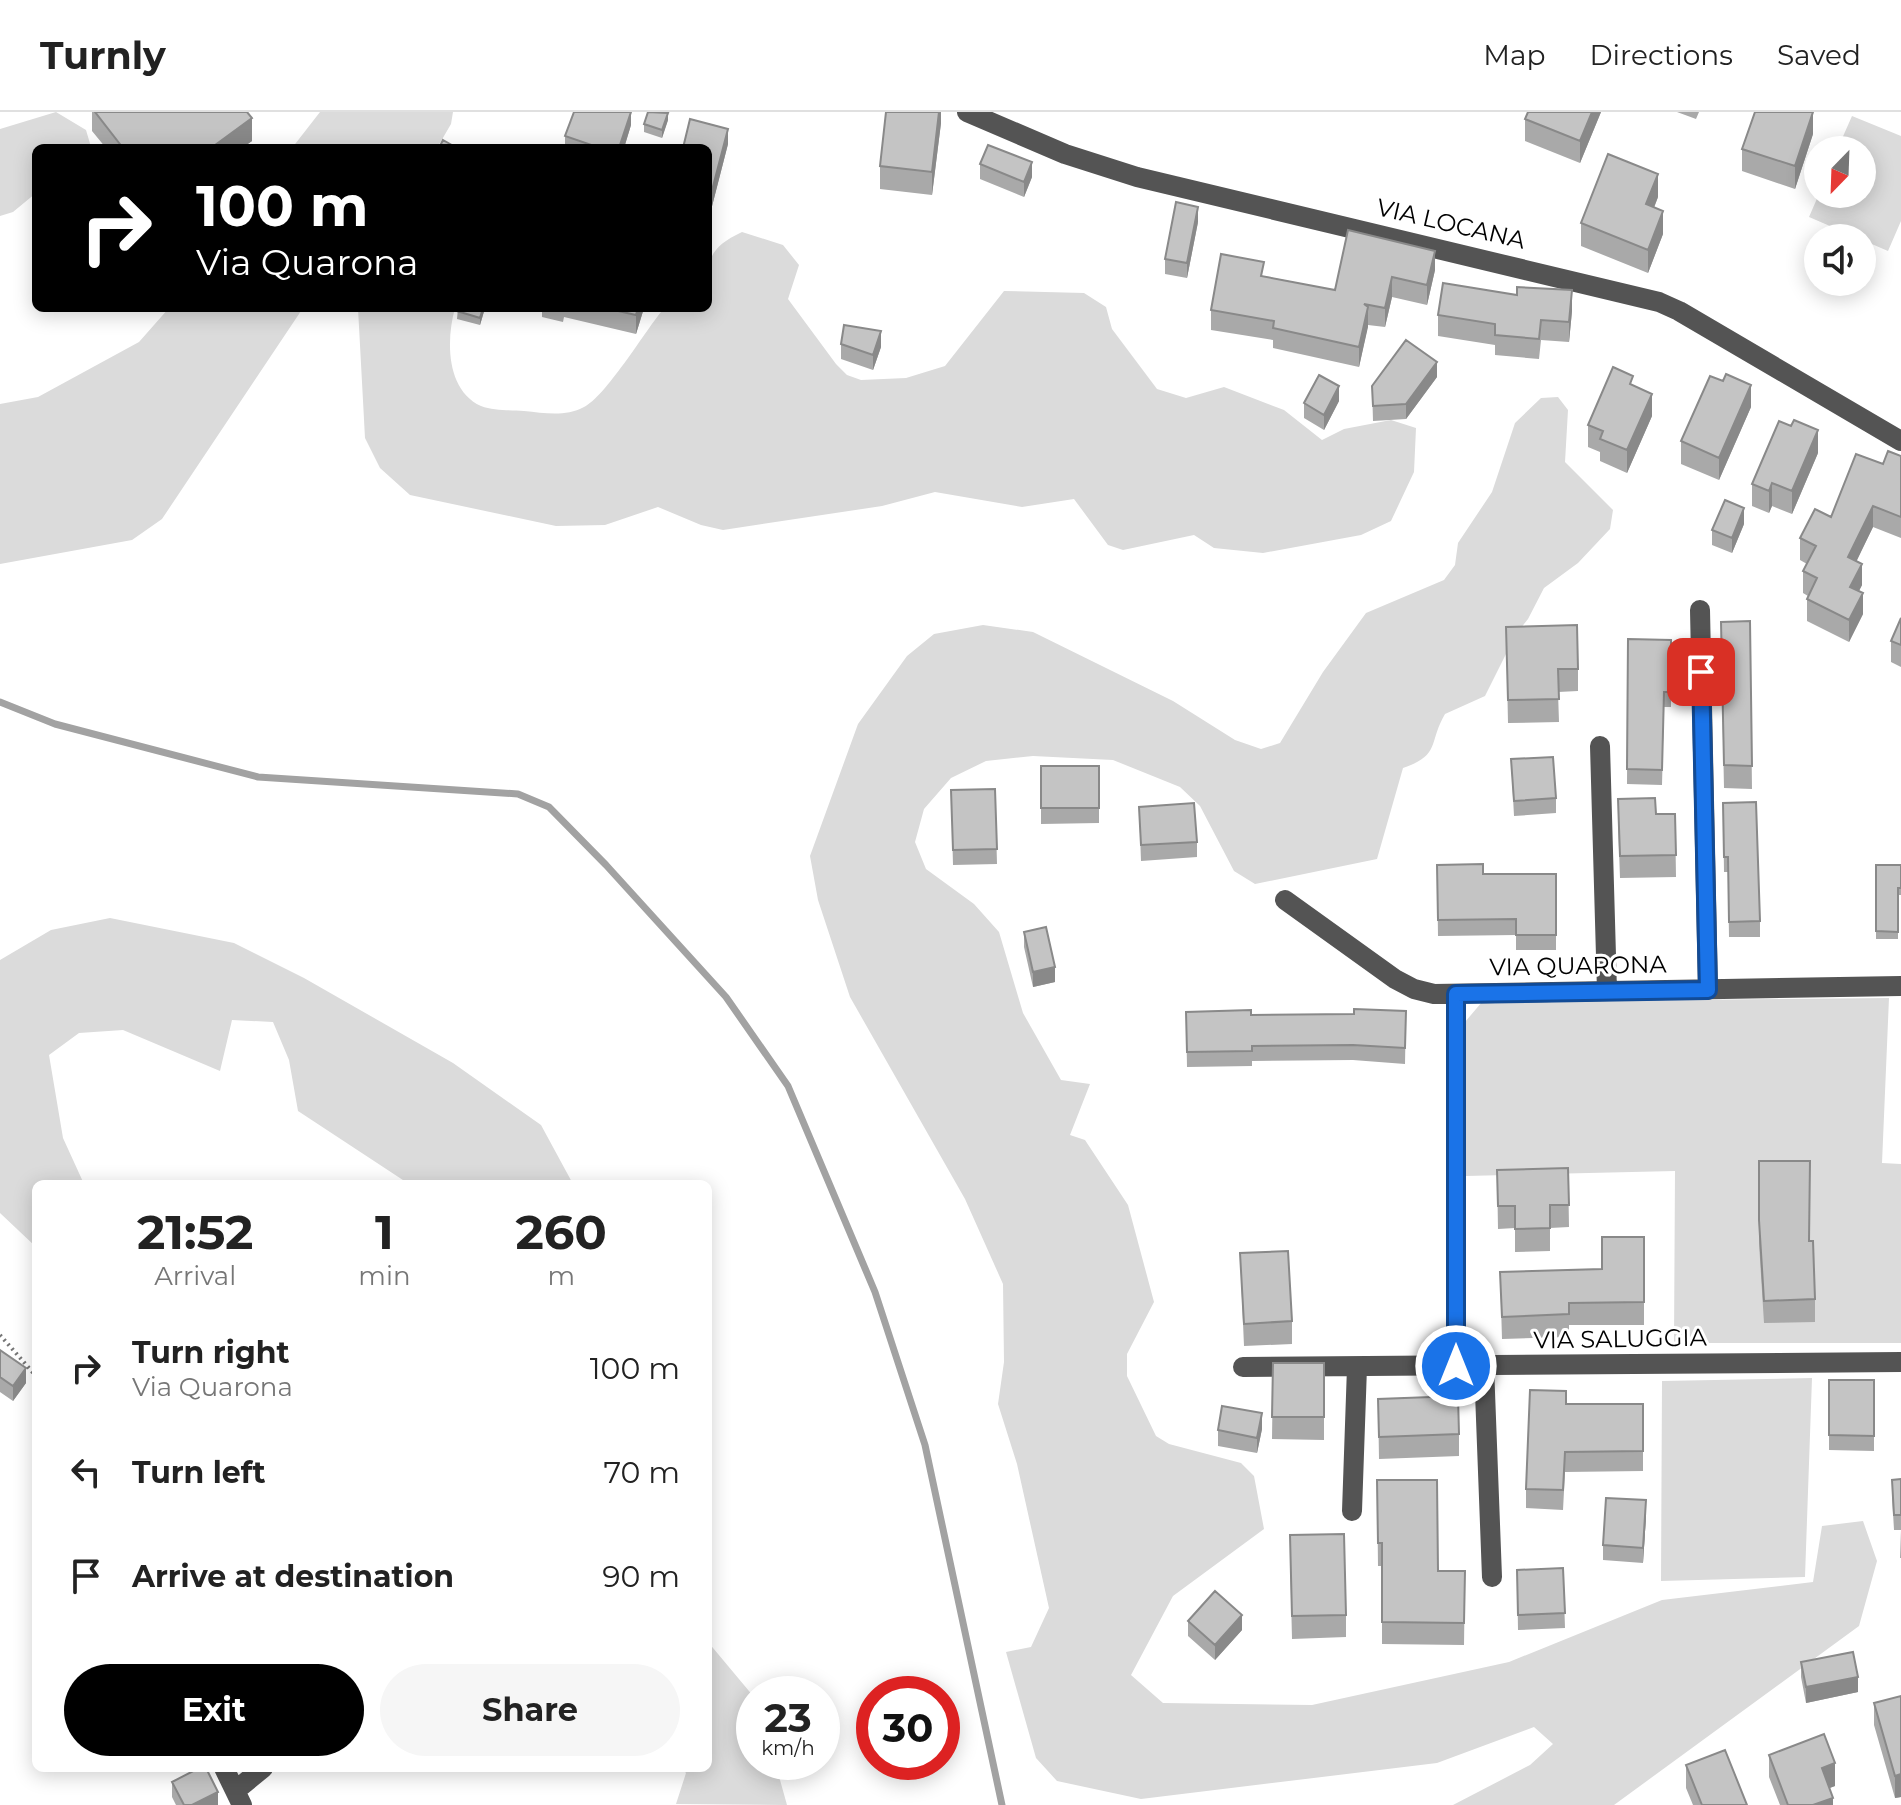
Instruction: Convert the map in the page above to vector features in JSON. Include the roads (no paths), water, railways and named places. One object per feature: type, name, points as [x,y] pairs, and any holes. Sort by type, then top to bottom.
[{"type":"street","name":"VIA LOCANA","points":[[967,112],[1065,154],[1137,177],[1659,302],[1901,441]]},
{"type":"street","points":[[1700,610],[1708,990]]},
{"type":"street","points":[[1600,746],[1607,991]]},
{"type":"street","name":"VIA QUARONA","points":[[1285,900],[1405,985],[1425,992],[1901,986]]},
{"type":"street","points":[[1456,994],[1456,1366]]},
{"type":"street","name":"VIA SALUGGIA","points":[[1243,1367],[1901,1362]]},
{"type":"street","points":[[1484,1366],[1492,1577]]},
{"type":"street","points":[[1352,1511],[1357,1367]]},
{"type":"street","points":[[226,1772],[239,1798],[260,1772]]},
{"type":"waterway","points":[[0,702],[55,724],[258,777],[518,794],[549,807],[726,997],[788,1086],[875,1292],[925,1445],[1002,1805]]}]
